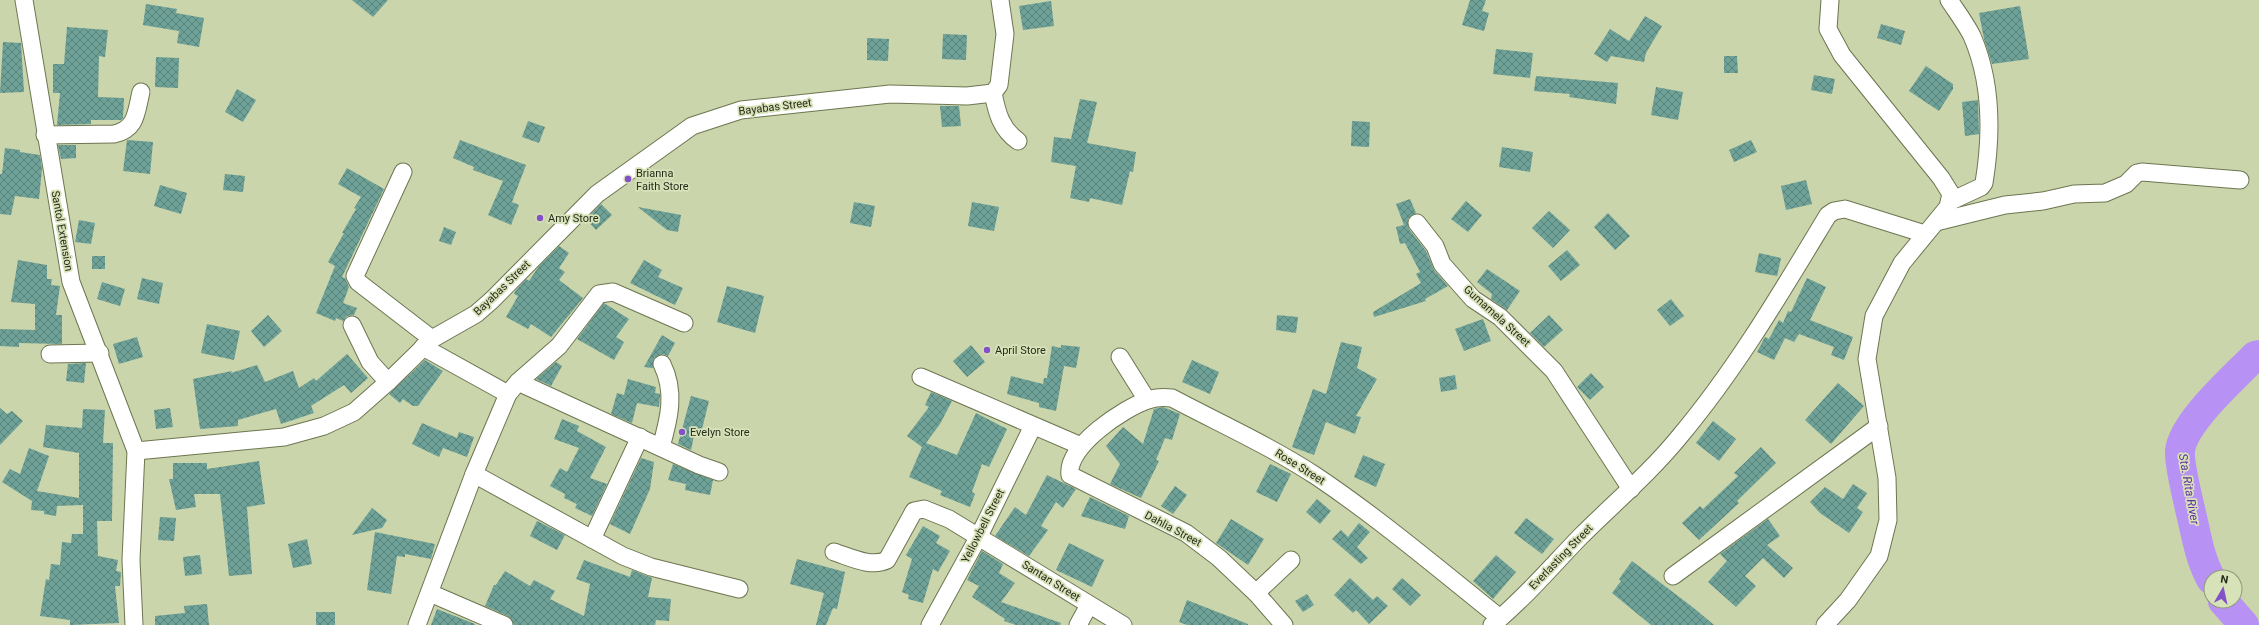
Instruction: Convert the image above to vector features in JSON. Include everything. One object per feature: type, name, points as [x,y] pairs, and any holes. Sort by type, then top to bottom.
[{"type":"street","name":"Santol Extension","points":[[24,0],[71,282],[78,304],[100,353],[136,451]]},
{"type":"street","points":[[1000,0],[1005,34],[999,85],[993,93],[997,115],[1004,129],[1018,141]]},
{"type":"street","points":[[1830,0],[1828,29],[1842,55],[1941,178],[1951,194],[1951,201]]},
{"type":"street","points":[[1825,625],[1848,600],[1879,556],[1884,541],[1888,520],[1889,499],[1879,426],[1867,359],[1874,316],[1902,263],[1951,201],[1981,188],[1984,183],[1989,95],[1985,76],[1972,36],[1949,0]]},
{"type":"street","points":[[46,135],[114,134],[124,132],[133,123],[141,92]]},
{"type":"street","name":"Bayabas Street","points":[[136,451],[284,437],[324,426],[354,412],[388,382],[428,343],[476,314],[597,194],[692,126],[749,109],[890,94],[967,96],[993,93]]},
{"type":"street","points":[[403,172],[355,276],[358,282],[428,343],[513,388],[640,438],[719,472]]},
{"type":"street","points":[[1931,228],[2005,204],[2042,200],[2074,194],[2105,193],[2120,187],[2137,173],[2142,172],[2240,180]]},
{"type":"street","name":"Everlasting Street","points":[[1496,622],[1598,519],[1632,489],[1680,436],[1747,348],[1828,214],[1834,211],[1845,210],[1931,228]]},
{"type":"street","name":"Gumamela Street","points":[[1417,223],[1435,246],[1442,264],[1473,299],[1500,317],[1554,371],[1632,489]]},
{"type":"street","points":[[418,625],[474,474],[513,388],[560,346],[599,294],[613,292],[684,323]]},
{"type":"street","points":[[352,325],[370,362],[388,382]]},
{"type":"street","points":[[50,354],[100,353]]},
{"type":"street","points":[[1120,357],[1147,400]]},
{"type":"street","points":[[661,447],[668,421],[671,386],[662,364]]},
{"type":"street","points":[[921,377],[1081,446]]},
{"type":"street","name":"Rose Street","points":[[1081,446],[1102,427],[1147,400],[1161,397],[1172,398],[1258,441],[1357,504],[1496,622]]},
{"type":"street","name":"Yellowbell Street","points":[[930,625],[979,536],[1034,426]]},
{"type":"street","points":[[1673,576],[1879,426]]},
{"type":"street","points":[[592,539],[640,438]]},
{"type":"street","name":"Dahlia Street","points":[[1081,446],[1069,468],[1070,475],[1198,541],[1219,558],[1256,593],[1284,625]]},
{"type":"street","points":[[134,625],[131,560],[136,451]]},
{"type":"street","points":[[474,474],[623,556],[651,567],[739,589]]},
{"type":"street","name":"Santan Street","points":[[834,552],[879,564],[887,560],[914,511],[924,509],[949,519],[979,536],[1123,625]]},
{"type":"street","points":[[1256,593],[1291,560]]},
{"type":"street","points":[[430,593],[504,625]]},
{"type":"street","points":[[1078,625],[1089,605]]},
{"type":"building","points":[[352,0],[388,0],[373,17]]},
{"type":"building","points":[[1470,0],[1486,0],[1482,11],[1489,13],[1484,31],[1462,25]]},
{"type":"building","points":[[1051,1],[1054,26],[1023,30],[1019,6]]},
{"type":"building","points":[[146,4],[177,9],[176,13],[204,18],[199,47],[177,43],[179,31],[143,25]]},
{"type":"building","points":[[2020,6],[2029,59],[1992,64],[1984,39],[1979,13]]},
{"type":"building","points":[[1645,16],[1662,26],[1646,53],[1644,62],[1611,56],[1607,62],[1594,54],[1610,29],[1629,41]]},
{"type":"building","points":[[1881,24],[1905,31],[1901,45],[1877,38]]},
{"type":"building","points":[[67,27],[108,30],[105,57],[99,56],[98,97],[124,98],[123,118],[121,120],[91,120],[91,124],[57,125],[60,93],[53,93],[53,64],[64,64]]},
{"type":"building","points":[[943,34],[967,35],[966,60],[942,59]]},
{"type":"building","points":[[867,38],[889,39],[888,61],[867,60]]},
{"type":"building","points":[[3,42],[21,43],[24,92],[0,93]]},
{"type":"building","points":[[1496,49],[1533,53],[1530,78],[1493,74]]},
{"type":"building","points":[[1724,56],[1737,56],[1738,73],[1724,73]]},
{"type":"building","points":[[156,57],[179,58],[178,88],[155,87]]},
{"type":"building","points":[[1926,66],[1953,84],[1953,89],[1939,111],[1909,91]]},
{"type":"building","points":[[1814,75],[1835,79],[1832,94],[1811,90]]},
{"type":"building","points":[[1536,76],[1618,83],[1616,104],[1569,97],[1570,94],[1534,91]]},
{"type":"building","points":[[1656,87],[1683,92],[1678,120],[1651,115]]},
{"type":"building","points":[[237,89],[256,100],[243,122],[225,112]]},
{"type":"building","points":[[1080,99],[1097,102],[1087,143],[1136,152],[1133,172],[1130,171],[1122,205],[1090,198],[1089,202],[1070,198],[1076,166],[1051,162],[1054,137],[1071,139]]},
{"type":"building","points":[[1978,100],[1979,134],[1965,136],[1962,102]]},
{"type":"building","points":[[940,106],[959,106],[961,126],[942,127]]},
{"type":"building","points":[[528,121],[545,127],[539,143],[522,137]]},
{"type":"building","points":[[1352,121],[1370,122],[1369,147],[1351,146]]},
{"type":"building","points":[[127,140],[153,142],[150,174],[123,171]]},
{"type":"building","points":[[460,140],[526,165],[512,202],[519,205],[511,225],[488,215],[503,181],[473,170],[474,167],[453,158]]},
{"type":"building","points":[[1751,140],[1757,152],[1734,162],[1729,150]]},
{"type":"building","points":[[58,145],[76,145],[76,158],[61,159]]},
{"type":"building","points":[[1502,147],[1533,152],[1530,172],[1499,167]]},
{"type":"building","points":[[5,148],[40,155],[42,169],[39,199],[15,196],[11,215],[0,214],[0,174],[2,174]]},
{"type":"building","points":[[347,168],[384,189],[342,277],[345,278],[349,287],[343,303],[357,308],[354,315],[347,316],[343,321],[336,318],[335,321],[316,313],[335,266],[328,262],[356,209],[354,208],[361,197],[338,184]]},
{"type":"building","points":[[225,174],[245,176],[243,192],[223,190]]},
{"type":"building","points":[[1806,180],[1812,204],[1786,210],[1781,186]]},
{"type":"building","points":[[160,185],[187,193],[181,214],[154,206]]},
{"type":"building","points":[[1410,199],[1416,213],[1408,219],[1409,229],[1426,251],[1434,270],[1448,286],[1425,299],[1426,301],[1374,317],[1373,312],[1421,283],[1416,274],[1420,272],[1405,243],[1400,244],[1396,227],[1404,225],[1396,204]]},
{"type":"building","points":[[1466,201],[1482,215],[1468,232],[1451,219]]},
{"type":"building","points":[[854,202],[875,206],[871,227],[850,223]]},
{"type":"building","points":[[972,202],[999,207],[994,231],[968,226]]},
{"type":"building","points":[[601,204],[612,215],[596,230],[586,219]]},
{"type":"building","points":[[638,207],[681,215],[678,232],[667,230]]},
{"type":"building","points":[[1549,211],[1570,230],[1553,248],[1532,228]]},
{"type":"building","points":[[1608,213],[1630,236],[1615,250],[1594,227]]},
{"type":"building","points":[[79,220],[95,223],[91,244],[75,242]]},
{"type":"building","points":[[444,227],[456,232],[451,245],[439,241]]},
{"type":"building","points":[[559,246],[569,253],[559,268],[565,272],[559,280],[583,298],[551,337],[531,324],[528,329],[506,317],[518,296],[514,294],[516,290],[526,279],[529,281],[539,266]]},
{"type":"building","points":[[1567,250],[1580,265],[1561,281],[1548,266]]},
{"type":"building","points":[[1759,253],[1781,258],[1777,276],[1755,272]]},
{"type":"building","points":[[92,256],[105,256],[105,269],[92,269]]},
{"type":"building","points":[[18,260],[47,265],[47,279],[52,279],[51,285],[60,286],[56,315],[62,315],[62,344],[19,343],[19,347],[0,346],[0,329],[35,330],[35,304],[11,302]]},
{"type":"building","points":[[644,260],[662,270],[658,277],[683,288],[675,305],[630,283]]},
{"type":"building","points":[[1487,269],[1520,291],[1507,310],[1491,299],[1492,294],[1477,282]]},
{"type":"building","points":[[142,278],[163,283],[159,304],[137,299]]},
{"type":"building","points":[[1807,278],[1826,287],[1810,320],[1853,337],[1844,360],[1831,355],[1834,347],[1799,334],[1794,342],[1785,338],[1774,360],[1757,352],[1765,337],[1769,339],[1779,320],[1783,323],[1788,311],[1791,312]]},
{"type":"building","points":[[102,282],[125,289],[120,306],[97,299]]},
{"type":"building","points":[[727,286],[764,296],[755,333],[717,322]]},
{"type":"building","points":[[1671,299],[1684,316],[1670,326],[1657,310]]},
{"type":"building","points":[[604,303],[629,319],[616,337],[624,342],[614,360],[577,339]]},
{"type":"building","points":[[268,315],[282,331],[264,347],[251,331]]},
{"type":"building","points":[[1277,315],[1298,317],[1296,333],[1276,330]]},
{"type":"building","points":[[1549,315],[1563,330],[1544,347],[1530,333]]},
{"type":"building","points":[[1483,319],[1491,341],[1464,351],[1455,329]]},
{"type":"building","points":[[207,324],[240,331],[234,360],[201,353]]},
{"type":"building","points":[[662,335],[675,343],[668,356],[663,354],[654,358],[653,368],[644,367]]},
{"type":"building","points":[[137,337],[143,357],[119,364],[113,344]]},
{"type":"building","points":[[1341,342],[1362,347],[1357,368],[1377,379],[1356,416],[1361,417],[1355,434],[1326,422],[1314,455],[1292,447],[1313,389],[1326,394]]},
{"type":"building","points":[[971,345],[985,362],[967,377],[953,361]]},
{"type":"building","points":[[1061,345],[1080,347],[1076,368],[1064,366],[1056,411],[1039,407],[1039,403],[1007,394],[1011,376],[1043,384],[1044,378],[1047,378],[1052,346],[1061,348]]},
{"type":"building","points":[[347,354],[368,378],[351,393],[344,385],[311,406],[314,413],[281,424],[276,409],[238,420],[238,426],[200,429],[193,379],[232,371],[231,373],[257,365],[265,382],[293,371],[299,388],[314,378],[316,381]]},
{"type":"building","points":[[425,360],[443,371],[418,406],[413,406],[403,399],[400,403],[389,394]]},
{"type":"building","points":[[1192,360],[1219,372],[1210,394],[1182,382]]},
{"type":"building","points":[[556,362],[562,366],[551,386],[536,379]]},
{"type":"building","points":[[86,363],[84,383],[66,381],[68,364]]},
{"type":"building","points":[[1591,373],[1604,387],[1590,400],[1577,387]]},
{"type":"building","points":[[1455,375],[1457,389],[1441,392],[1439,378]]},
{"type":"building","points":[[628,379],[656,387],[655,393],[660,394],[659,407],[637,403],[632,423],[611,414],[617,393],[624,395]]},
{"type":"building","points":[[1838,383],[1864,406],[1831,444],[1805,420]]},
{"type":"building","points":[[931,392],[952,401],[940,424],[926,443],[957,455],[976,413],[1007,429],[989,467],[982,464],[972,492],[975,494],[970,507],[940,495],[942,491],[909,477],[922,447],[907,436],[929,407],[925,405]]},
{"type":"building","points":[[691,396],[709,401],[701,433],[695,431],[691,450],[678,444]]},
{"type":"building","points":[[1163,407],[1180,414],[1172,440],[1165,438],[1156,460],[1159,461],[1141,498],[1110,484],[1120,464],[1106,446],[1123,427],[1143,444],[1154,409]]},
{"type":"building","points":[[0,408],[7,414],[12,411],[23,421],[0,445]]},
{"type":"building","points":[[170,408],[173,427],[156,429],[154,410]]},
{"type":"building","points":[[83,409],[105,410],[103,443],[113,443],[112,521],[97,521],[98,556],[118,560],[116,571],[121,572],[120,586],[115,586],[119,623],[70,625],[70,620],[40,616],[46,579],[49,580],[51,564],[60,565],[62,542],[71,543],[72,534],[83,534],[83,505],[57,506],[56,516],[44,514],[44,511],[31,510],[32,501],[2,482],[10,469],[20,474],[29,448],[49,456],[37,491],[79,498],[79,453],[43,447],[46,425],[82,428]]},
{"type":"building","points":[[562,419],[579,426],[577,431],[606,447],[590,478],[607,484],[592,516],[575,508],[577,504],[564,498],[565,494],[550,486],[560,468],[567,472],[579,448],[554,439]]},
{"type":"building","points":[[1713,421],[1736,439],[1719,461],[1696,443]]},
{"type":"building","points":[[422,423],[457,438],[459,432],[474,437],[467,457],[443,448],[439,457],[412,444]]},
{"type":"building","points":[[1761,447],[1776,463],[1737,501],[1739,503],[1699,540],[1682,523],[1700,506],[1703,509],[1738,476],[1734,473]]},
{"type":"building","points":[[1363,455],[1385,464],[1376,487],[1354,477]]},
{"type":"building","points":[[641,458],[654,462],[650,489],[630,534],[610,524]]},
{"type":"building","points":[[259,461],[265,504],[247,507],[252,574],[229,576],[220,494],[194,494],[196,507],[176,510],[169,479],[173,479],[173,463],[207,463],[207,469]]},
{"type":"building","points":[[673,464],[713,480],[710,495],[685,490],[686,484],[668,480]]},
{"type":"building","points":[[1270,464],[1291,474],[1277,502],[1256,492]]},
{"type":"building","points":[[1047,475],[1076,489],[1063,508],[1056,502],[1041,526],[1048,530],[1029,556],[995,536],[1015,507],[1026,515]]},
{"type":"building","points":[[1853,484],[1867,493],[1857,508],[1863,512],[1849,533],[1820,513],[1810,502],[1825,487],[1843,499]]},
{"type":"building","points":[[1175,486],[1187,495],[1173,514],[1161,506]]},
{"type":"building","points":[[1090,497],[1129,516],[1125,529],[1081,516]]},
{"type":"building","points":[[1317,499],[1331,511],[1320,524],[1306,512]]},
{"type":"building","points":[[372,508],[387,520],[382,528],[352,535]]},
{"type":"building","points":[[160,517],[176,518],[174,541],[158,540]]},
{"type":"building","points":[[1526,518],[1554,539],[1542,554],[1514,533]]},
{"type":"building","points":[[1231,519],[1264,539],[1248,565],[1216,543]]},
{"type":"building","points":[[1768,519],[1780,536],[1767,545],[1793,568],[1784,578],[1763,558],[1745,576],[1756,586],[1736,607],[1708,582],[1727,561],[1720,554]]},
{"type":"building","points":[[537,521],[565,535],[557,550],[530,536]]},
{"type":"building","points":[[1359,523],[1370,532],[1357,547],[1368,558],[1361,564],[1332,539],[1341,530],[1348,537]]},
{"type":"building","points":[[923,526],[940,536],[936,543],[950,551],[938,572],[933,569],[923,603],[908,599],[909,595],[902,592],[912,559],[906,555]]},
{"type":"building","points":[[375,532],[435,544],[431,559],[405,554],[405,557],[397,556],[391,594],[367,590]]},
{"type":"building","points":[[307,539],[312,564],[293,568],[288,544]]},
{"type":"building","points":[[1069,543],[1104,560],[1092,587],[1056,570]]},
{"type":"building","points":[[982,551],[1003,564],[999,573],[1015,583],[1001,602],[1061,623],[1060,625],[1016,625],[1004,621],[1005,619],[972,597],[979,586],[967,580]]},
{"type":"building","points":[[200,555],[202,574],[185,576],[183,557]]},
{"type":"building","points":[[1496,555],[1516,572],[1493,599],[1473,581]]},
{"type":"building","points":[[797,559],[845,572],[837,609],[833,608],[826,625],[816,625],[824,593],[790,584]]},
{"type":"building","points":[[584,560],[630,577],[632,570],[652,578],[648,597],[671,599],[669,621],[656,620],[655,625],[514,625],[508,616],[485,606],[494,585],[496,585],[505,571],[530,586],[534,580],[555,591],[550,599],[584,616],[590,584],[576,579]]},
{"type":"building","points":[[1632,561],[1714,625],[1651,625],[1612,593],[1621,581],[1619,579]]},
{"type":"building","points":[[1350,578],[1373,600],[1377,596],[1388,606],[1369,624],[1356,610],[1353,613],[1334,595]]},
{"type":"building","points":[[1402,578],[1421,595],[1410,606],[1392,589]]},
{"type":"building","points":[[1307,594],[1314,605],[1303,612],[1295,601]]},
{"type":"building","points":[[1187,600],[1248,625],[1187,625],[1179,622]]},
{"type":"building","points":[[207,604],[209,625],[155,625],[155,616],[185,613],[184,606]]},
{"type":"building","points":[[437,609],[475,624],[475,625],[431,625]]},
{"type":"building","points":[[316,612],[335,612],[335,625],[316,625]]},
{"type":"waterway","name":"Sta. Rita River","points":[[2206,569],[2198,545],[2184,480],[2180,451],[2183,439],[2190,427],[2211,400],[2255,356],[2259,355]]},
{"type":"waterway","name":"Sta. Rita River","points":[[2230,609],[2244,625]]},
{"type":"place","name":"Brianna Faith Store","points":[[628,179]]},
{"type":"place","name":"Amy Store","points":[[540,218]]},
{"type":"place","name":"April Store","points":[[987,350]]},
{"type":"place","name":"Evelyn Store","points":[[682,432]]}]
